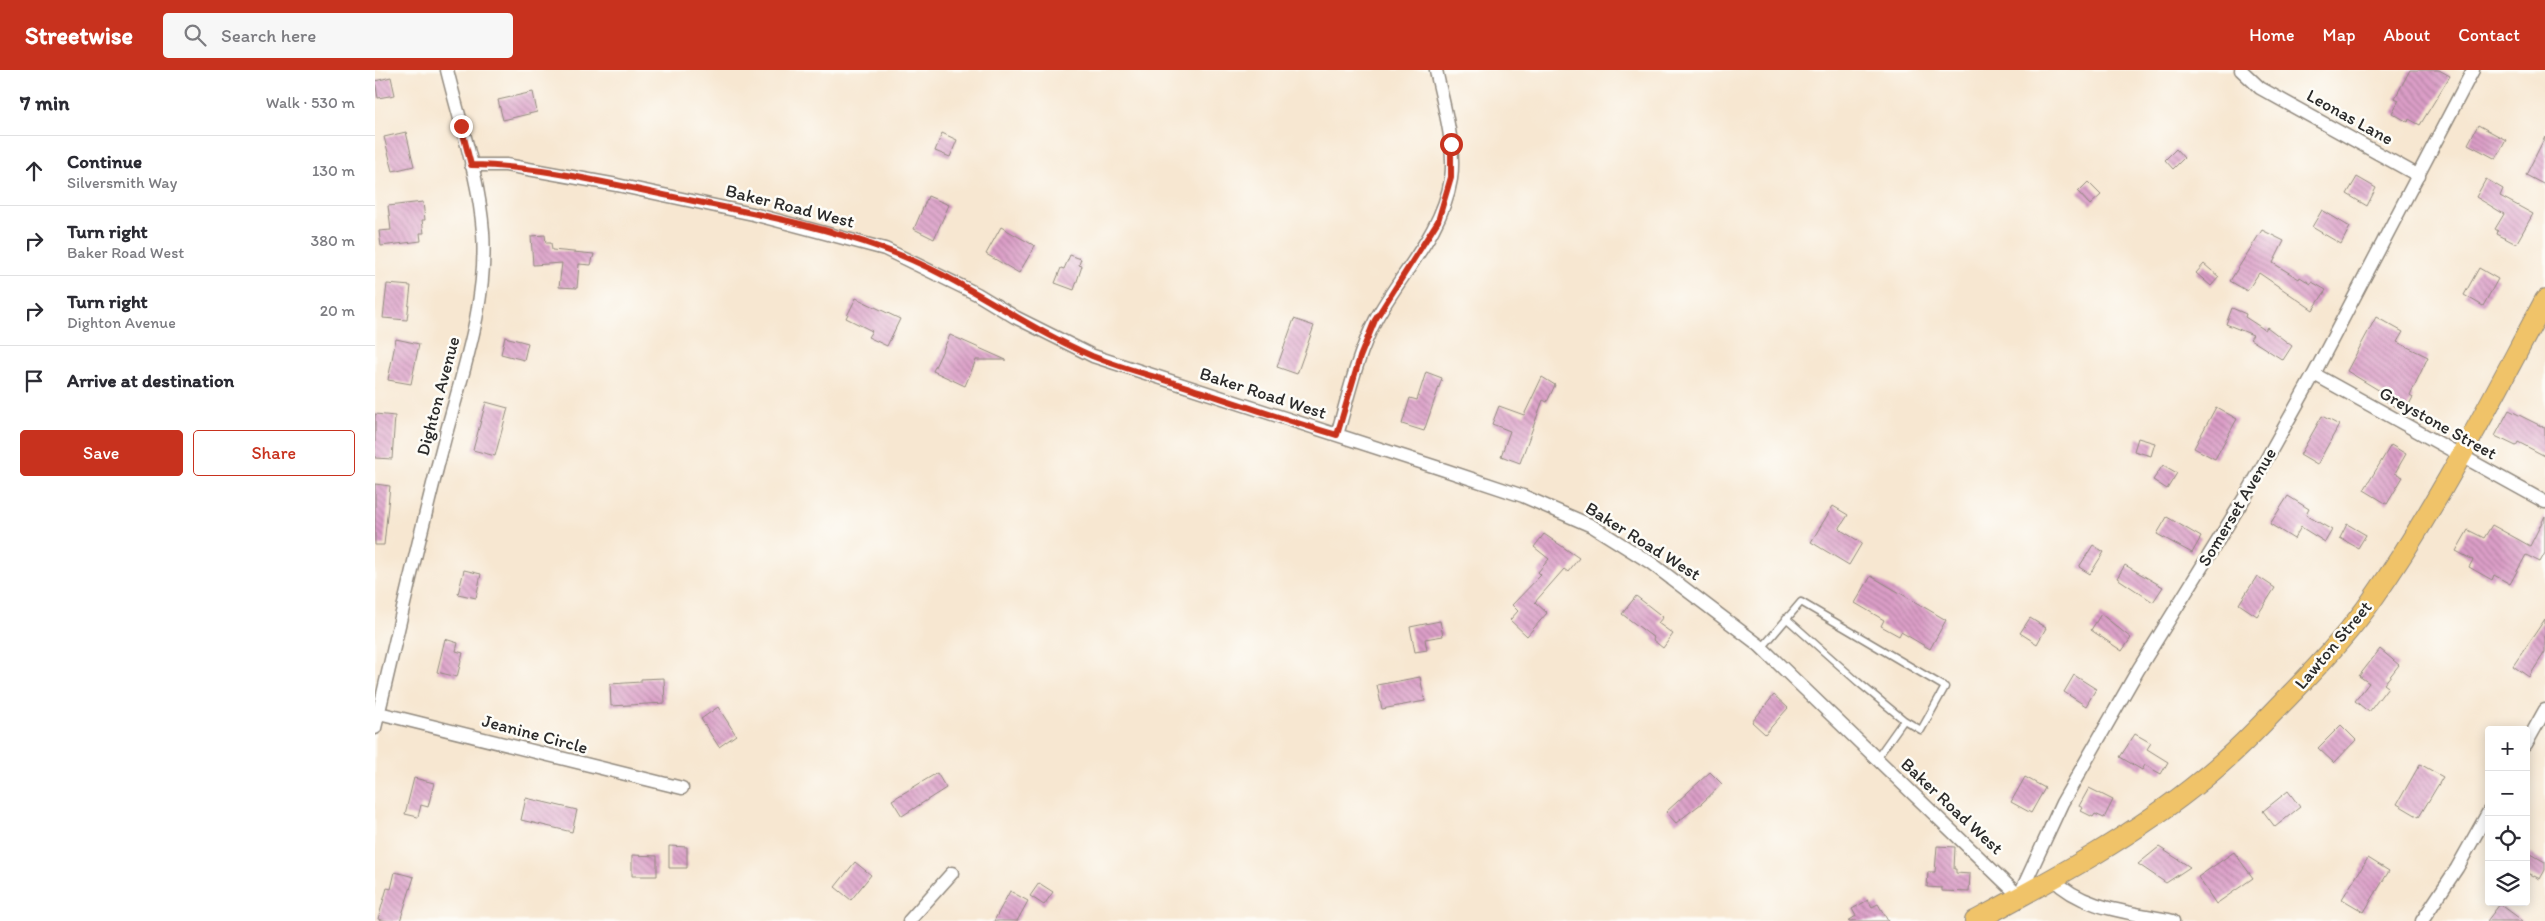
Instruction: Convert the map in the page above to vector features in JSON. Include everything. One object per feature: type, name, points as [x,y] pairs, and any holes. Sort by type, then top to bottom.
[{"type":"main road","name":"Lawton Street","points":[[2019,896],[2149,819],[2203,779],[2252,735],[2325,659],[2371,602],[2420,529],[2545,300]]},
{"type":"main road","points":[[1975,921],[2019,896]]},
{"type":"street","name":"Dighton Avenue","points":[[375,728],[441,452],[475,326],[483,274],[483,232],[477,187],[447,70]]},
{"type":"street","points":[[1337,435],[1360,357],[1375,320],[1438,221],[1447,196],[1451,177],[1451,144],[1436,70]]},
{"type":"street","name":"Leonas Lane","points":[[2241,70],[2260,88],[2419,176]]},
{"type":"street","name":"Somerset Avenue","points":[[2019,896],[2062,803],[2143,662],[2249,492],[2314,374],[2473,70]]},
{"type":"street","name":"Baker Road West","points":[[471,165],[507,165],[617,185],[753,214],[857,240],[885,249],[927,268],[1039,330],[1093,356],[1523,496],[1592,526],[1651,563],[1727,618],[1762,648],[2019,896]]},
{"type":"street","name":"Greystone Street","points":[[2314,374],[2545,502]]},
{"type":"street","points":[[2530,737],[2545,710]]},
{"type":"street","name":"Jeanine Circle","points":[[379,712],[682,788]]},
{"type":"street","points":[[2422,921],[2457,868],[2486,816]]},
{"type":"street","points":[[909,921],[952,873]]},
{"type":"street","points":[[2052,878],[2071,895],[2086,902],[2173,921]]},
{"type":"lane","points":[[1762,648],[1787,618],[1801,602],[1945,687],[1921,730],[1904,720],[1858,682],[1787,618]]},
{"type":"lane","points":[[1877,758],[1904,720]]},
{"type":"building","points":[[2410,70],[2439,70],[2450,76],[2420,125],[2409,119],[2408,122],[2392,113],[2399,100],[2395,98]]},
{"type":"building","points":[[391,77],[395,95],[378,98],[375,81]]},
{"type":"building","points":[[533,92],[537,112],[503,120],[498,100]]},
{"type":"building","points":[[2478,125],[2506,140],[2496,159],[2468,144]]},
{"type":"building","points":[[406,132],[414,166],[393,171],[384,137]]},
{"type":"building","points":[[942,133],[957,140],[950,157],[935,151]]},
{"type":"building","points":[[2545,137],[2545,185],[2526,175]]},
{"type":"building","points":[[2176,149],[2184,158],[2173,169],[2165,160]]},
{"type":"building","points":[[2357,177],[2376,188],[2367,206],[2347,194]]},
{"type":"building","points":[[2486,179],[2503,189],[2500,196],[2533,214],[2516,244],[2497,234],[2498,231],[2495,229],[2504,214],[2476,197]]},
{"type":"building","points":[[2088,182],[2101,195],[2090,205],[2078,192]]},
{"type":"building","points":[[928,196],[949,205],[934,239],[914,229]]},
{"type":"building","points":[[423,202],[425,220],[422,220],[424,233],[420,233],[421,241],[381,246],[379,231],[391,230],[388,206]]},
{"type":"building","points":[[2322,210],[2350,227],[2341,244],[2312,227]]},
{"type":"building","points":[[1001,227],[1035,246],[1019,273],[986,254]]},
{"type":"building","points":[[2262,230],[2284,241],[2273,263],[2299,279],[2300,277],[2326,290],[2313,310],[2259,273],[2247,291],[2230,281]]},
{"type":"building","points":[[545,235],[546,243],[551,243],[552,250],[594,254],[591,265],[579,264],[577,288],[559,287],[562,263],[533,265],[531,236]]},
{"type":"building","points":[[1070,255],[1081,259],[1079,265],[1082,266],[1074,290],[1055,283],[1061,268],[1064,269]]},
{"type":"building","points":[[2204,264],[2219,277],[2211,286],[2196,273]]},
{"type":"building","points":[[2479,268],[2498,279],[2483,306],[2464,295]]},
{"type":"building","points":[[387,284],[411,286],[407,320],[383,318]]},
{"type":"building","points":[[856,298],[900,319],[887,346],[868,337],[872,331],[846,318]]},
{"type":"building","points":[[2232,308],[2246,314],[2245,317],[2265,330],[2267,327],[2292,346],[2283,360],[2250,339],[2253,335],[2226,324]]},
{"type":"building","points":[[2376,317],[2403,332],[2397,342],[2428,357],[2410,395],[2413,397],[2405,412],[2387,402],[2390,397],[2347,371]]},
{"type":"building","points":[[1294,319],[1314,326],[1297,374],[1277,367]]},
{"type":"building","points":[[950,335],[1006,360],[976,360],[965,386],[933,371]]},
{"type":"building","points":[[505,337],[528,343],[524,360],[501,354]]},
{"type":"building","points":[[396,339],[419,344],[411,384],[388,380]]},
{"type":"building","points":[[1426,372],[1442,378],[1424,431],[1402,424],[1410,398],[1417,400]]},
{"type":"building","points":[[1542,377],[1555,385],[1547,402],[1543,400],[1520,463],[1501,456],[1510,431],[1492,424],[1499,406],[1524,415]]},
{"type":"building","points":[[486,402],[508,408],[495,456],[473,450]]},
{"type":"building","points":[[2216,407],[2237,419],[2215,459],[2194,448]]},
{"type":"building","points":[[2509,410],[2545,428],[2545,456],[2518,442],[2516,446],[2495,436]]},
{"type":"building","points":[[375,414],[395,416],[392,459],[375,458]]},
{"type":"building","points":[[2322,416],[2339,425],[2317,465],[2300,455]]},
{"type":"building","points":[[2138,438],[2155,443],[2151,456],[2134,451]]},
{"type":"building","points":[[2391,445],[2406,454],[2395,473],[2403,477],[2387,504],[2364,490]]},
{"type":"building","points":[[2163,465],[2177,473],[2167,489],[2153,480]]},
{"type":"building","points":[[375,484],[390,486],[384,545],[375,545]]},
{"type":"building","points":[[2288,496],[2309,509],[2306,515],[2332,530],[2325,542],[2301,527],[2294,539],[2270,524]]},
{"type":"building","points":[[1833,506],[1848,515],[1839,529],[1862,543],[1849,565],[1811,542]]},
{"type":"building","points":[[2545,516],[2545,553],[2540,562],[2526,555],[2510,584],[2494,575],[2492,580],[2469,567],[2473,560],[2456,551],[2468,530],[2484,538],[2492,525],[2530,546]]},
{"type":"building","points":[[2167,517],[2201,537],[2192,553],[2157,534]]},
{"type":"building","points":[[2347,524],[2366,535],[2358,548],[2340,538]]},
{"type":"building","points":[[1544,534],[1579,558],[1568,572],[1564,569],[1535,602],[1547,613],[1527,636],[1510,620],[1518,611],[1512,605],[1541,575],[1538,572],[1549,559],[1534,547]]},
{"type":"building","points":[[2093,545],[2104,552],[2090,574],[2079,567]]},
{"type":"building","points":[[2125,565],[2163,587],[2153,602],[2117,578]]},
{"type":"building","points":[[464,570],[481,574],[476,598],[458,594]]},
{"type":"building","points":[[1871,576],[1946,620],[1930,649],[1901,632],[1899,636],[1881,626],[1884,620],[1855,603]]},
{"type":"building","points":[[2257,576],[2275,588],[2257,616],[2239,604]]},
{"type":"building","points":[[1636,596],[1663,617],[1658,623],[1673,634],[1663,648],[1653,640],[1654,638],[1622,614]]},
{"type":"building","points":[[2101,614],[2131,638],[2122,651],[2091,630]]},
{"type":"building","points":[[2030,618],[2046,628],[2037,644],[2020,633]]},
{"type":"building","points":[[2545,619],[2545,652],[2529,677],[2513,666]]},
{"type":"building","points":[[1440,621],[1443,636],[1425,639],[1427,650],[1415,652],[1410,627]]},
{"type":"building","points":[[445,639],[458,643],[456,651],[463,653],[457,677],[437,672]]},
{"type":"building","points":[[2380,649],[2399,665],[2384,684],[2388,687],[2369,712],[2355,701],[2369,683],[2359,676]]},
{"type":"building","points":[[2074,675],[2096,689],[2086,706],[2064,692]]},
{"type":"building","points":[[1420,677],[1425,701],[1382,709],[1377,685]]},
{"type":"building","points":[[664,678],[665,703],[611,706],[610,684],[641,682],[641,679]]},
{"type":"building","points":[[1774,695],[1788,708],[1765,734],[1752,722]]},
{"type":"building","points":[[718,707],[736,735],[719,747],[701,719]]},
{"type":"building","points":[[2341,725],[2356,740],[2334,763],[2318,748]]},
{"type":"building","points":[[2135,734],[2151,743],[2147,749],[2168,762],[2161,774],[2145,765],[2142,770],[2120,757]]},
{"type":"building","points":[[2420,764],[2443,777],[2419,817],[2397,804]]},
{"type":"building","points":[[1710,772],[1722,784],[1702,803],[1676,823],[1666,812]]},
{"type":"building","points":[[937,773],[946,788],[902,816],[892,800]]},
{"type":"building","points":[[2025,777],[2045,788],[2031,813],[2011,802]]},
{"type":"building","points":[[414,778],[434,783],[428,807],[421,805],[418,817],[405,814]]},
{"type":"building","points":[[2089,788],[2113,800],[2104,818],[2095,814],[2093,817],[2081,811],[2083,808],[2079,806]]},
{"type":"building","points":[[2288,791],[2300,807],[2275,827],[2263,811]]},
{"type":"building","points":[[526,798],[577,810],[572,832],[521,820]]},
{"type":"building","points":[[669,846],[687,847],[687,868],[669,868]]},
{"type":"building","points":[[1937,846],[1955,847],[1954,869],[1956,869],[1956,873],[1970,874],[1969,892],[1942,891],[1942,888],[1927,887],[1928,872],[1935,872]]},
{"type":"building","points":[[2159,847],[2190,867],[2166,883],[2138,864]]},
{"type":"building","points":[[2234,852],[2253,878],[2216,904],[2198,877]]},
{"type":"building","points":[[2531,854],[2545,862],[2545,870],[2540,879],[2530,874]]},
{"type":"building","points":[[632,855],[657,856],[657,876],[632,876]]},
{"type":"building","points":[[2368,858],[2389,871],[2364,912],[2342,899]]},
{"type":"building","points":[[855,862],[871,875],[851,900],[835,887]]},
{"type":"building","points":[[395,872],[414,877],[400,921],[378,919],[387,888],[391,889]]},
{"type":"building","points":[[1039,883],[1053,892],[1044,905],[1030,896]]},
{"type":"building","points":[[1010,891],[1028,901],[1017,921],[994,921]]},
{"type":"building","points":[[1868,900],[1872,907],[1878,904],[1888,921],[1848,921],[1856,916],[1852,909]]},
{"type":"building","points":[[2498,906],[2503,906],[2523,921],[2487,921]]},
{"type":"route","points":[[461,126],[471,165],[507,165],[617,185],[753,214],[857,240],[885,249],[927,268],[1039,330],[1093,356],[1337,435],[1360,357],[1375,320],[1438,221],[1447,196],[1451,177],[1451,144]]}]
